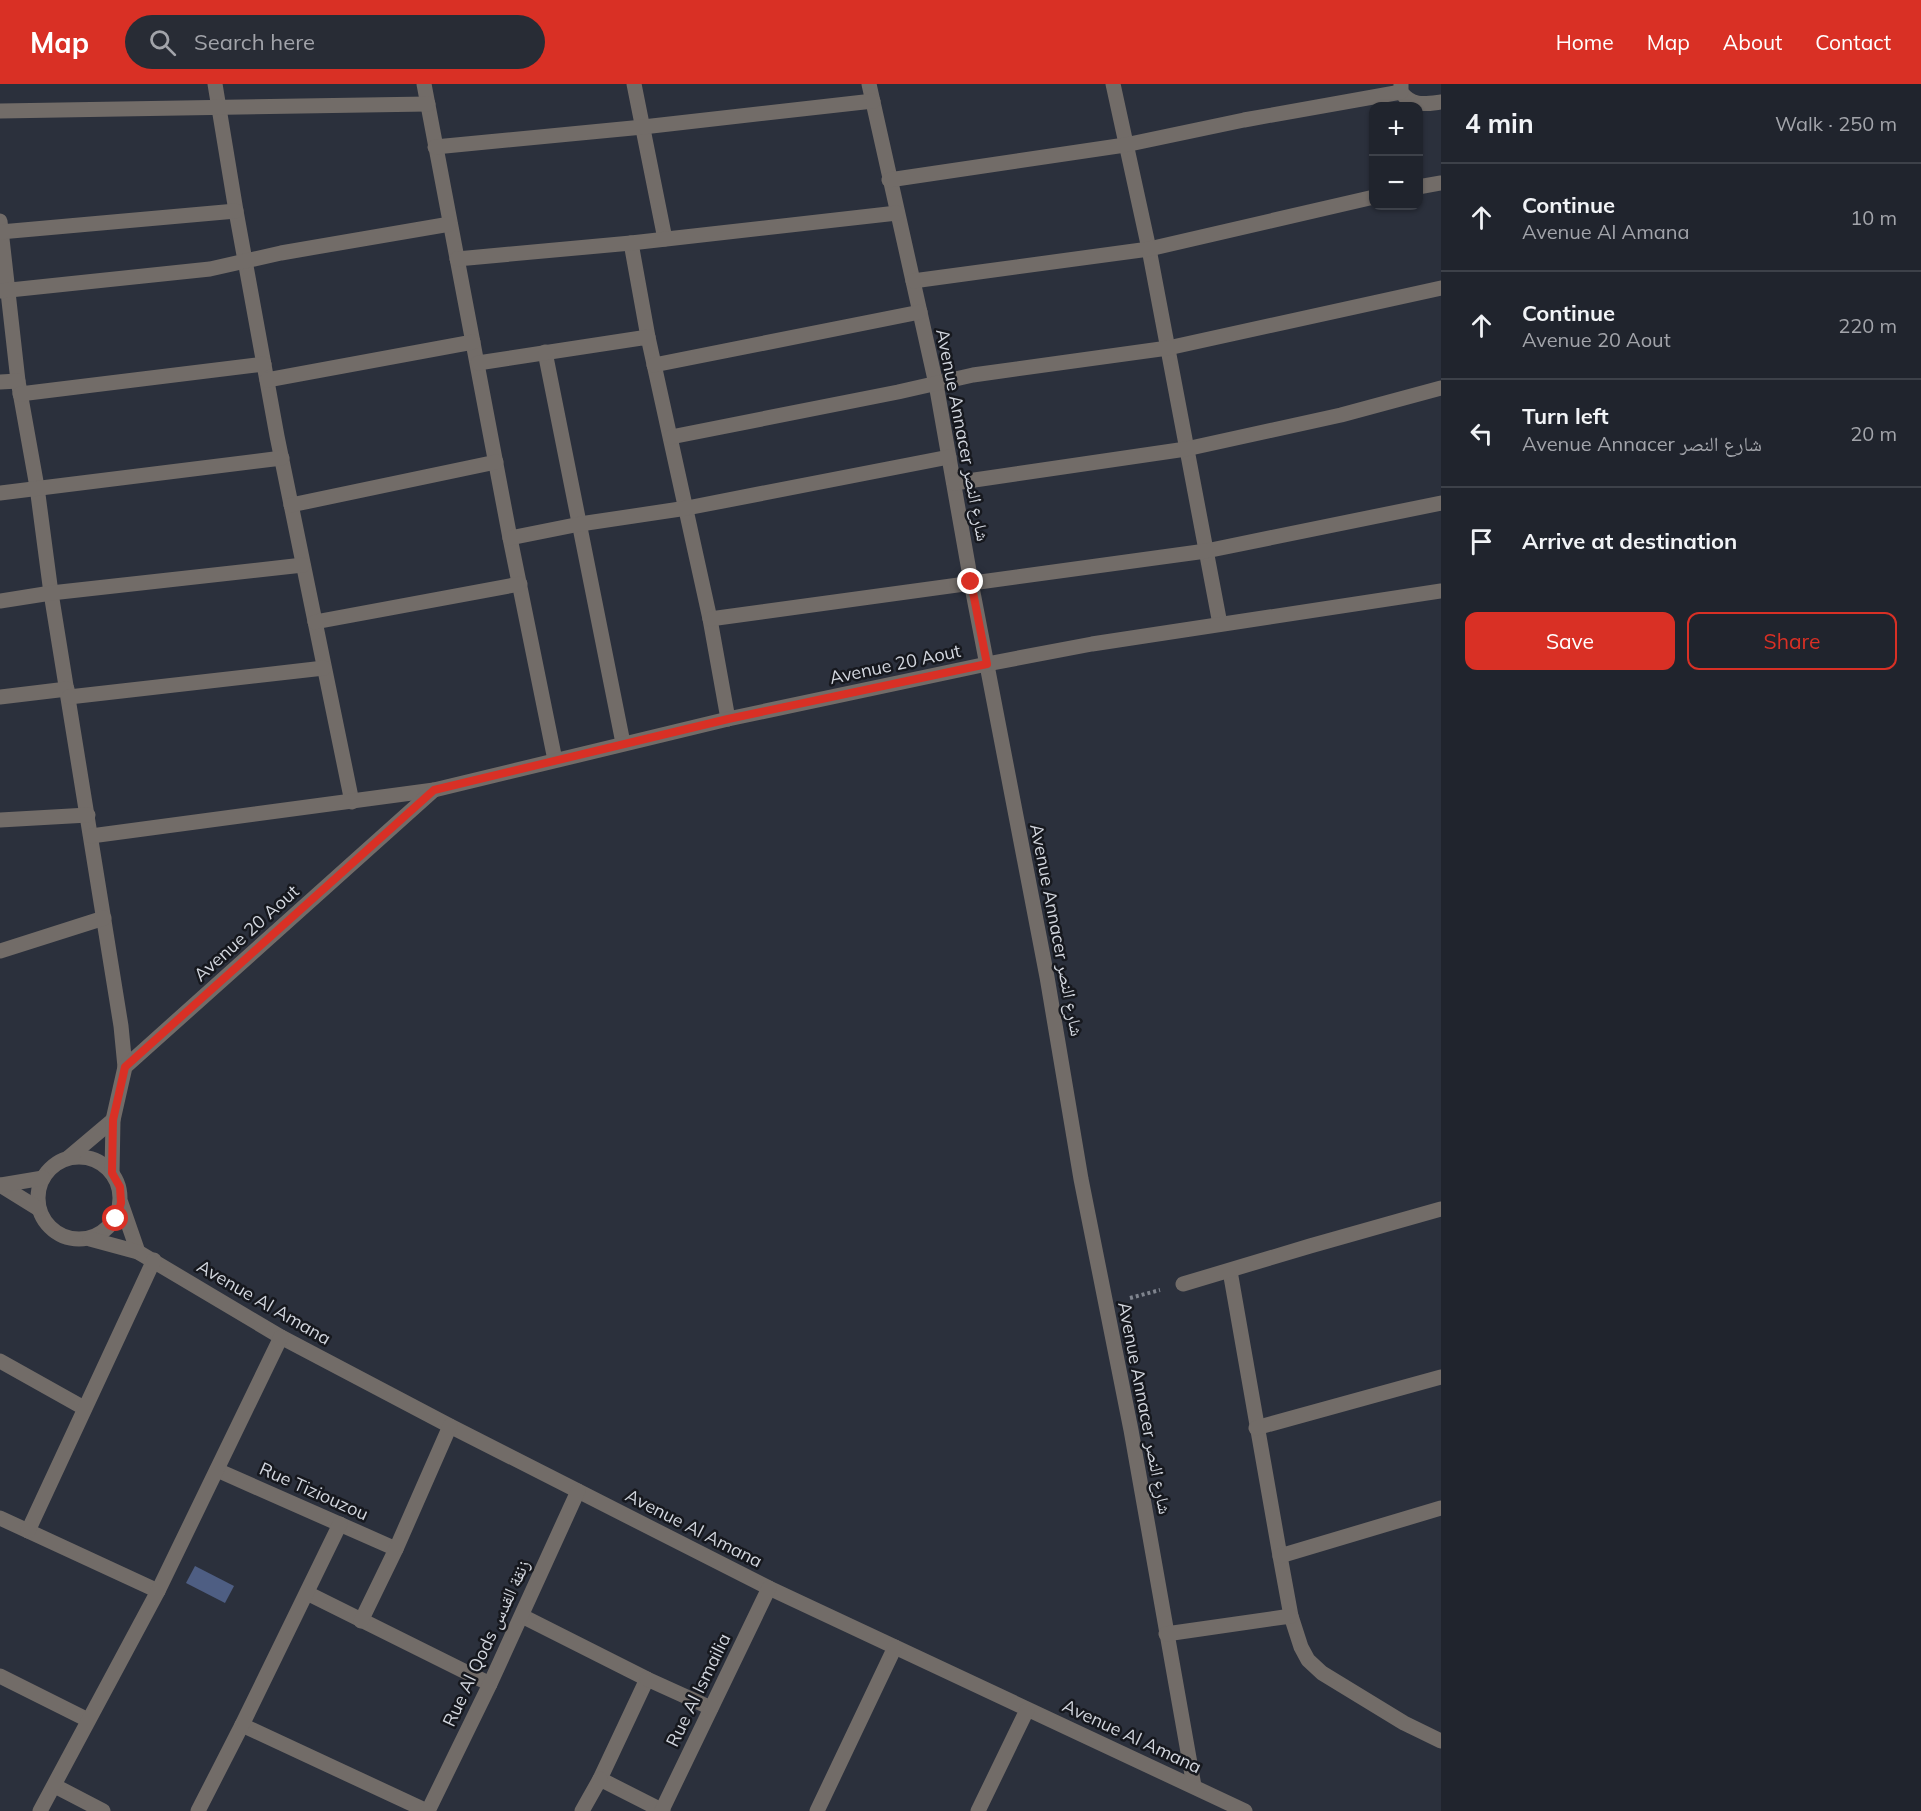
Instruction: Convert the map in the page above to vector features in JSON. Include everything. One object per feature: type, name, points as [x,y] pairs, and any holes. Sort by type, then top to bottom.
[{"type":"street","points":[[215,84],[267,380],[352,802]]},
{"type":"street","points":[[424,84],[510,538],[555,760]]},
{"type":"street","points":[[633,84],[665,239]]},
{"type":"street","name":"Avenue Annacer شارع النصر","points":[[869,84],[936,384],[971,582],[1047,977],[1081,1179],[1131,1430],[1194,1786]]},
{"type":"street","points":[[1113,84],[1149,249],[1220,624]]},
{"type":"street","points":[[890,180],[1125,145],[1401,88],[1412,103],[1441,102]]},
{"type":"street","points":[[435,147],[643,127],[873,101]]},
{"type":"street","points":[[0,111],[428,104]]},
{"type":"street","points":[[1423,186],[1441,183]]},
{"type":"street","points":[[913,281],[1149,249],[1369,198]]},
{"type":"street","points":[[112,1173],[113,1120],[125,1067],[121,1026],[4,290],[1,229],[236,211]]},
{"type":"street","points":[[457,259],[631,243],[897,213]]},
{"type":"street","points":[[4,290],[210,269],[281,253],[450,224]]},
{"type":"street","points":[[631,243],[648,337],[710,619],[728,719]]},
{"type":"street","points":[[671,437],[973,375],[1168,348],[1441,288]]},
{"type":"street","points":[[654,365],[920,312]]},
{"type":"street","points":[[478,363],[648,337]]},
{"type":"street","points":[[267,380],[473,342]]},
{"type":"street","points":[[545,352],[623,743]]},
{"type":"street","points":[[0,382],[19,387],[264,364]]},
{"type":"street","points":[[954,483],[1186,449],[1341,415],[1441,388]]},
{"type":"street","points":[[510,538],[580,524],[687,508],[949,457]]},
{"type":"street","points":[[0,493],[282,458]]},
{"type":"street","points":[[291,505],[496,462]]},
{"type":"street","points":[[710,619],[1206,551],[1441,503]]},
{"type":"street","points":[[0,601],[51,593],[303,565]]},
{"type":"street","points":[[315,622],[520,584]]},
{"type":"street","name":"Avenue 20 Aout","points":[[91,836],[434,790],[728,719],[987,664],[1092,644],[1441,591]]},
{"type":"street","points":[[0,697],[68,693],[324,668]]},
{"type":"street","name":"Avenue 20 Aout","points":[[125,1067],[434,790]]},
{"type":"street","points":[[0,820],[88,815]]},
{"type":"street","points":[[0,951],[104,918]]},
{"type":"street","points":[[68,1158],[113,1120]]},
{"type":"street","points":[[68,1158],[85,1157],[100,1162],[112,1173],[120,1187],[121,1203],[138,1252]]},
{"type":"street","name":"Avenue Al Amana","points":[[1,1185],[43,1178],[54,1166],[68,1158]]},
{"type":"street","points":[[39,1209],[38,1193],[43,1178]]},
{"type":"street","name":"Avenue Al Amana","points":[[1,1185],[39,1209],[46,1224],[59,1234],[74,1240],[90,1239],[138,1252],[281,1337],[450,1426],[769,1588],[1245,1811]]},
{"type":"street","points":[[90,1239],[105,1231],[116,1219],[121,1203]]},
{"type":"street","points":[[1183,1284],[1441,1209]]},
{"type":"street","points":[[28,1532],[154,1260]]},
{"type":"street","points":[[1230,1271],[1256,1428],[1291,1616],[1300,1647],[1308,1660],[1322,1673],[1404,1723],[1441,1741]]},
{"type":"street","points":[[40,1811],[158,1591],[281,1337]]},
{"type":"street","points":[[0,1361],[84,1408]]},
{"type":"street","points":[[1256,1428],[1441,1377]]},
{"type":"street","points":[[361,1621],[396,1549],[450,1426]]},
{"type":"street","name":"Rue Tiziouzou","points":[[217,1470],[396,1549]]},
{"type":"street","name":"Rue Al Qods زنقة القدس","points":[[428,1811],[522,1616],[578,1491]]},
{"type":"street","points":[[1280,1556],[1441,1508]]},
{"type":"street","points":[[0,1518],[158,1591]]},
{"type":"street","points":[[198,1811],[340,1524]]},
{"type":"street","name":"Rue Al Ismailia","points":[[663,1811],[769,1588]]},
{"type":"street","points":[[306,1593],[490,1684]]},
{"type":"street","points":[[522,1616],[647,1679],[711,1708]]},
{"type":"street","points":[[1166,1634],[1291,1616]]},
{"type":"street","points":[[817,1811],[895,1647]]},
{"type":"street","points":[[0,1676],[88,1720]]},
{"type":"street","points":[[582,1811],[600,1779],[647,1679]]},
{"type":"street","points":[[978,1811],[1027,1710]]},
{"type":"street","points":[[242,1725],[428,1811]]},
{"type":"street","points":[[600,1779],[663,1811]]},
{"type":"street","points":[[55,1786],[103,1811]]},
{"type":"path","points":[[1106,1303],[1183,1284]]},
{"type":"building","points":[[195,1566],[234,1586],[225,1603],[186,1583]]},
{"type":"route","points":[[116,1219],[121,1203],[120,1187],[112,1173],[113,1120],[125,1067],[434,790],[728,719],[987,664],[971,582]]}]
